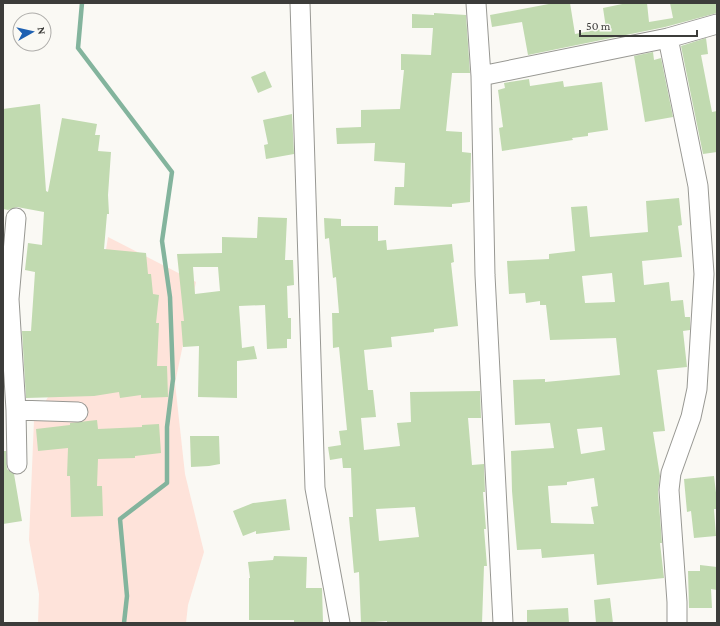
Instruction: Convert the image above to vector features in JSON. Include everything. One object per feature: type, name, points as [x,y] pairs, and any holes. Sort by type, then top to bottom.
[{"type":"street","points":[[300,3],[315,488],[340,623]]},
{"type":"street","points":[[476,3],[481,76],[485,275],[503,623]]},
{"type":"street","points":[[481,76],[668,38],[717,24]]},
{"type":"street","points":[[668,38],[698,186],[704,274],[697,389],[691,417],[671,473],[669,490],[677,602],[677,623]]},
{"type":"street","points":[[16,218],[6,299],[16,410],[17,464]]},
{"type":"street","points":[[16,410],[78,412]]},
{"type":"shaded area","points":[[108,237],[196,282],[175,383],[185,474],[204,552],[188,605],[186,623],[38,623],[39,594],[29,540],[34,420],[95,320]]},
{"type":"building","points":[[554,3],[570,3],[575,34],[606,28],[603,8],[627,3],[647,3],[649,22],[673,18],[670,3],[717,3],[717,13],[665,27],[528,55],[522,22],[492,27],[490,15]]},
{"type":"building","points":[[434,13],[466,15],[470,73],[452,73],[446,131],[462,132],[462,152],[471,153],[470,202],[452,204],[452,207],[394,205],[395,187],[404,187],[405,163],[374,161],[375,143],[337,144],[336,128],[361,127],[361,110],[400,109],[404,70],[401,70],[401,54],[431,55],[433,28],[412,28],[412,14],[434,15]]},
{"type":"building","points":[[706,38],[708,54],[701,55],[712,112],[717,111],[717,152],[703,154],[681,46]]},
{"type":"building","points":[[653,52],[654,60],[661,58],[673,117],[645,122],[634,56]]},
{"type":"building","points":[[265,71],[272,87],[258,93],[251,77]]},
{"type":"building","points":[[529,79],[530,86],[563,81],[564,87],[602,82],[608,130],[588,133],[588,136],[572,138],[573,140],[502,151],[499,128],[503,127],[498,90],[505,88],[504,83]]},
{"type":"building","points":[[40,104],[46,191],[48,192],[62,118],[97,124],[95,135],[100,135],[98,151],[111,152],[108,195],[109,214],[107,214],[104,249],[146,253],[148,274],[151,274],[153,294],[159,295],[156,323],[159,323],[157,366],[167,366],[168,397],[141,398],[141,395],[120,398],[119,392],[94,396],[26,398],[22,331],[31,331],[35,272],[25,270],[28,243],[42,245],[44,212],[17,207],[8,210],[3,209],[3,109]]},
{"type":"building","points":[[292,114],[294,154],[266,159],[264,145],[268,144],[263,120]]},
{"type":"building","points":[[679,198],[682,225],[678,226],[682,257],[642,261],[644,285],[669,282],[671,301],[683,300],[685,317],[690,317],[690,330],[683,331],[687,367],[657,370],[665,431],[653,432],[660,476],[658,491],[662,543],[660,543],[664,578],[597,585],[594,554],[542,558],[541,549],[517,550],[512,491],[511,451],[554,448],[550,423],[515,425],[513,380],[545,379],[545,382],[620,375],[616,338],[550,340],[546,305],[540,305],[540,301],[526,303],[525,293],[509,294],[507,261],[549,259],[549,254],[575,251],[571,207],[587,206],[590,237],[648,232],[646,201]],"holes":[[[612,273],[615,302],[585,303],[582,276]],[[602,427],[605,450],[581,454],[577,429]],[[594,478],[598,506],[591,507],[594,524],[551,523],[548,486],[567,485],[567,482]]]},
{"type":"building","points":[[258,217],[287,218],[285,260],[293,260],[294,285],[287,286],[288,318],[291,318],[291,339],[287,339],[287,348],[267,349],[265,305],[239,306],[242,348],[254,346],[257,359],[237,361],[237,398],[198,397],[199,346],[183,347],[181,321],[184,321],[177,254],[222,253],[222,237],[257,238]],"holes":[[[193,267],[218,267],[220,291],[195,294]]]},
{"type":"building","points":[[324,218],[341,219],[341,226],[378,226],[378,241],[386,240],[387,250],[452,244],[454,262],[451,263],[458,326],[434,329],[434,332],[391,337],[392,347],[364,350],[368,390],[373,390],[376,417],[361,418],[364,450],[400,446],[397,423],[411,422],[410,392],[480,391],[481,418],[468,418],[472,465],[484,464],[485,492],[483,492],[486,529],[484,529],[487,566],[484,566],[482,623],[387,623],[387,621],[361,623],[359,572],[354,573],[349,517],[353,517],[351,468],[343,468],[342,458],[330,460],[328,447],[341,445],[339,431],[347,430],[339,347],[333,348],[332,313],[339,313],[336,277],[333,278],[329,238],[325,239]],"holes":[[[415,507],[419,537],[379,541],[376,509]]]},
{"type":"building","points":[[97,420],[98,429],[142,427],[142,425],[159,424],[161,453],[135,456],[135,458],[98,459],[97,486],[102,486],[103,516],[71,517],[70,476],[67,476],[68,448],[38,451],[36,429]]},
{"type":"building","points":[[190,436],[219,436],[220,464],[191,467]]},
{"type":"building","points":[[3,451],[6,451],[7,469],[14,474],[22,521],[3,524]]},
{"type":"building","points":[[714,476],[717,501],[717,509],[714,509],[716,536],[694,538],[691,511],[687,512],[684,479]]},
{"type":"building","points":[[286,499],[290,530],[256,534],[256,531],[243,536],[233,511],[253,503]]},
{"type":"building","points":[[274,556],[307,557],[306,588],[322,588],[323,623],[294,623],[294,620],[249,620],[250,578],[248,562],[273,560]]},
{"type":"building","points":[[700,565],[717,567],[717,590],[711,589],[712,608],[689,608],[688,571],[700,571]]},
{"type":"building","points":[[610,598],[613,623],[596,623],[594,600]]},
{"type":"building","points":[[568,608],[569,623],[527,623],[527,610]]},
{"type":"waterway","points":[[82,3],[78,48],[172,172],[162,241],[170,297],[173,379],[167,427],[167,483],[120,519],[127,596],[124,623]]}]
